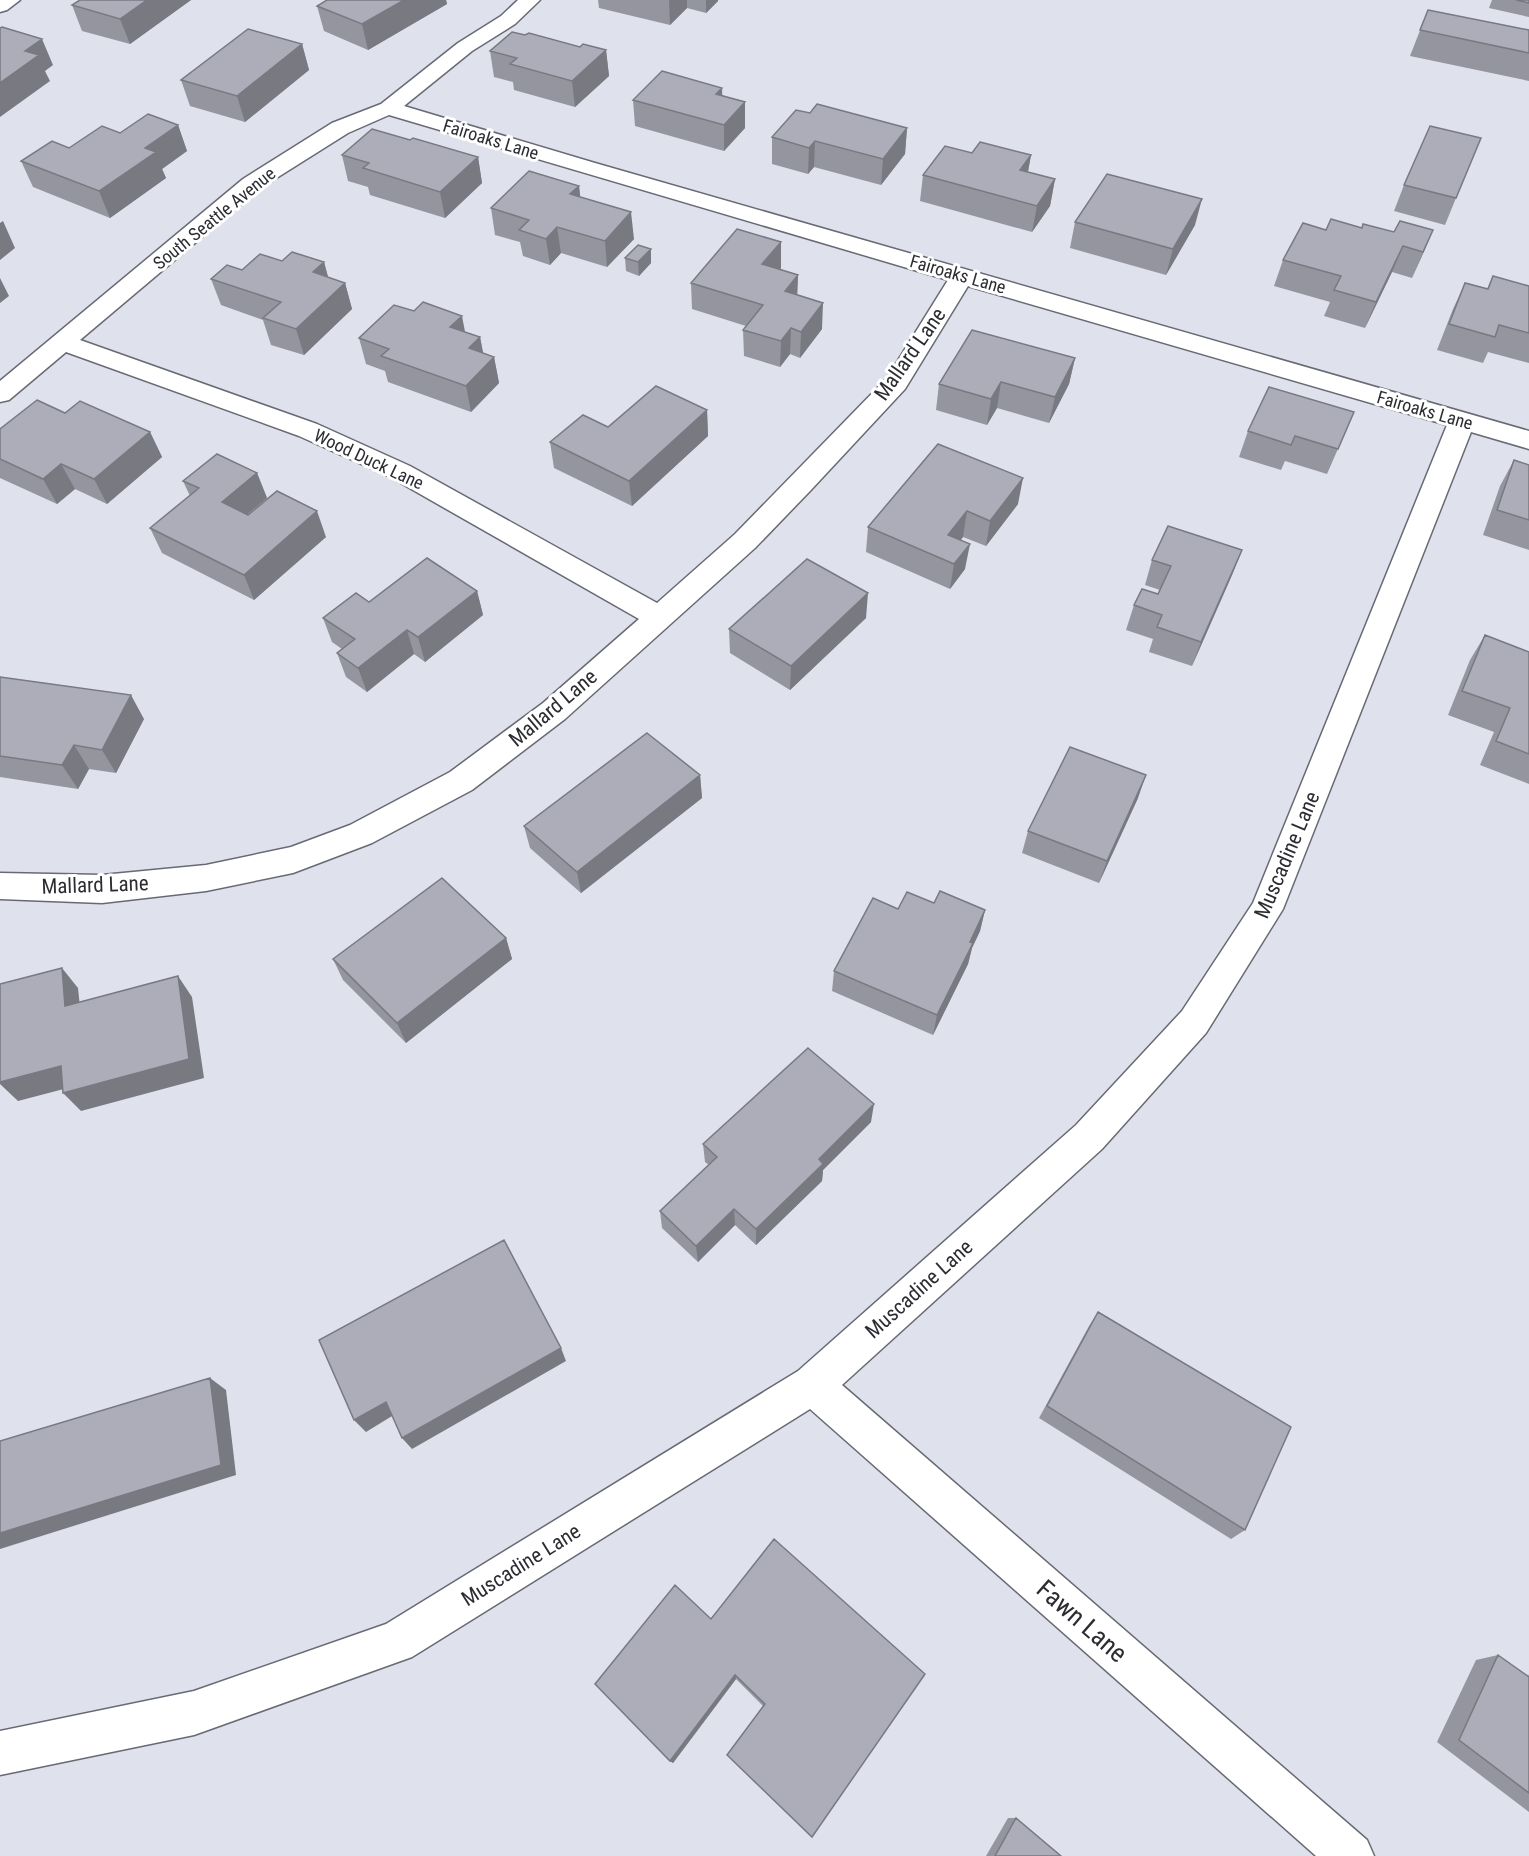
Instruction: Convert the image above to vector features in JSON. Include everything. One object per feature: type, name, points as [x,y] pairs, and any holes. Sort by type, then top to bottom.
[{"type":"street","points":[[0,6],[10,0]]},
{"type":"street","name":"South Seattle Avenue","points":[[0,394],[251,184],[340,128],[388,108],[465,47],[508,20],[530,0]]},
{"type":"street","name":"Fairoaks Lane","points":[[388,108],[587,168],[1529,440]]},
{"type":"street","name":"Mallard Lane","points":[[0,886],[102,889],[206,878],[293,860],[361,834],[461,781],[555,711],[745,541],[785,501],[896,383],[963,275]]},
{"type":"street","name":"Wood Duck Lane","points":[[62,342],[309,430],[401,471],[658,617]]},
{"type":"street","name":"Muscadine Lane","points":[[0,1753],[194,1713],[397,1642],[812,1385],[1089,1137],[1194,1022],[1267,909],[1462,421]]},
{"type":"street","name":"Fawn Lane","points":[[812,1385],[1351,1856]]},
{"type":"building","points":[[80,0],[147,0],[120,19],[72,5]]},
{"type":"building","points":[[327,0],[404,0],[362,24],[317,6]]},
{"type":"building","points":[[1428,10],[1529,30],[1529,53],[1420,30]]},
{"type":"building","points":[[0,28],[42,39],[25,51],[39,55],[0,83]]},
{"type":"building","points":[[248,29],[302,44],[237,96],[181,80]]},
{"type":"building","points":[[512,32],[525,35],[529,33],[580,47],[583,44],[606,50],[572,81],[510,64],[517,58],[490,51]]},
{"type":"building","points":[[662,71],[722,88],[716,94],[745,102],[724,125],[633,100]]},
{"type":"building","points":[[817,104],[907,128],[883,159],[815,141],[809,148],[772,137],[796,110],[810,113]]},
{"type":"building","points":[[148,114],[178,125],[145,148],[156,152],[99,191],[21,161],[52,141],[69,148],[102,126],[120,133]]},
{"type":"building","points":[[1430,126],[1481,138],[1456,198],[1404,185]]},
{"type":"building","points":[[372,129],[478,157],[440,192],[363,168],[369,163],[342,155]]},
{"type":"building","points":[[980,142],[1031,155],[1020,170],[1055,179],[1037,206],[923,175],[945,146],[972,153]]},
{"type":"building","points":[[529,171],[579,186],[570,194],[631,212],[605,241],[557,227],[546,239],[519,230],[529,220],[491,208]]},
{"type":"building","points":[[1107,174],[1202,199],[1173,249],[1075,222]]},
{"type":"building","points":[[1331,219],[1362,228],[1363,224],[1394,232],[1400,221],[1433,230],[1423,252],[1403,246],[1376,302],[1334,290],[1341,276],[1283,260],[1303,223],[1326,230]]},
{"type":"building","points":[[737,229],[781,242],[762,264],[798,275],[785,291],[823,303],[801,332],[791,328],[781,341],[743,330],[763,305],[691,283]]},
{"type":"building","points":[[638,245],[651,249],[638,262],[625,258]]},
{"type":"building","points":[[292,252],[324,262],[313,272],[345,283],[296,329],[263,318],[281,302],[211,279],[227,265],[242,270],[260,254],[282,261]]},
{"type":"building","points":[[1493,276],[1529,286],[1529,333],[1499,325],[1495,337],[1449,324],[1465,283],[1488,289]]},
{"type":"building","points":[[423,302],[462,316],[450,327],[480,337],[469,348],[494,357],[466,386],[381,356],[389,349],[359,338],[394,305],[414,311]]},
{"type":"building","points":[[972,330],[1075,358],[1055,397],[1001,382],[991,399],[939,384]]},
{"type":"building","points":[[656,386],[707,410],[629,481],[550,442],[583,415],[608,427]]},
{"type":"building","points":[[1269,387],[1354,412],[1338,449],[1295,436],[1291,445],[1248,431]]},
{"type":"building","points":[[37,400],[65,413],[80,401],[150,432],[94,479],[61,464],[43,479],[0,459],[0,429]]},
{"type":"building","points":[[938,444],[1023,478],[990,521],[967,511],[948,535],[970,544],[954,564],[868,527]]},
{"type":"building","points":[[217,454],[257,473],[222,502],[248,515],[277,491],[317,511],[244,575],[150,528],[199,488],[183,481]]},
{"type":"building","points":[[1514,460],[1529,465],[1529,520],[1497,510]]},
{"type":"building","points":[[1168,526],[1242,550],[1201,642],[1157,627],[1162,615],[1134,605],[1142,589],[1158,594],[1171,566],[1152,560]]},
{"type":"building","points":[[427,558],[477,591],[418,637],[407,630],[358,668],[337,653],[355,639],[323,618],[356,593],[369,602]]},
{"type":"building","points":[[807,559],[868,593],[791,666],[729,629]]},
{"type":"building","points":[[1485,635],[1529,652],[1529,754],[1496,741],[1510,708],[1462,691]]},
{"type":"building","points":[[0,677],[131,695],[102,750],[74,745],[62,765],[0,756]]},
{"type":"building","points":[[647,733],[700,775],[577,872],[524,826]]},
{"type":"building","points":[[1070,747],[1146,775],[1107,861],[1028,831]]},
{"type":"building","points":[[442,878],[506,938],[397,1023],[333,959]]},
{"type":"building","points":[[940,891],[985,910],[970,942],[973,943],[937,1015],[834,971],[873,898],[898,909],[907,892],[934,903]]},
{"type":"building","points":[[62,968],[65,1006],[178,976],[189,1059],[63,1093],[61,1066],[0,1082],[0,984]]},
{"type":"building","points":[[808,1048],[874,1104],[819,1159],[823,1164],[756,1229],[734,1209],[696,1246],[660,1211],[717,1157],[703,1144]]},
{"type":"building","points":[[504,1240],[561,1348],[402,1438],[386,1402],[354,1420],[319,1340]]},
{"type":"building","points":[[1098,1312],[1291,1427],[1245,1530],[1047,1406]]},
{"type":"building","points":[[210,1378],[221,1465],[0,1533],[0,1441]]},
{"type":"building","points":[[774,1539],[925,1674],[812,1837],[727,1755],[765,1704],[735,1675],[670,1761],[595,1684],[675,1585],[711,1619]]},
{"type":"building","points":[[1498,1655],[1529,1677],[1529,1793],[1459,1740]]},
{"type":"building","points":[[1016,1818],[1061,1856],[995,1856]]}]
